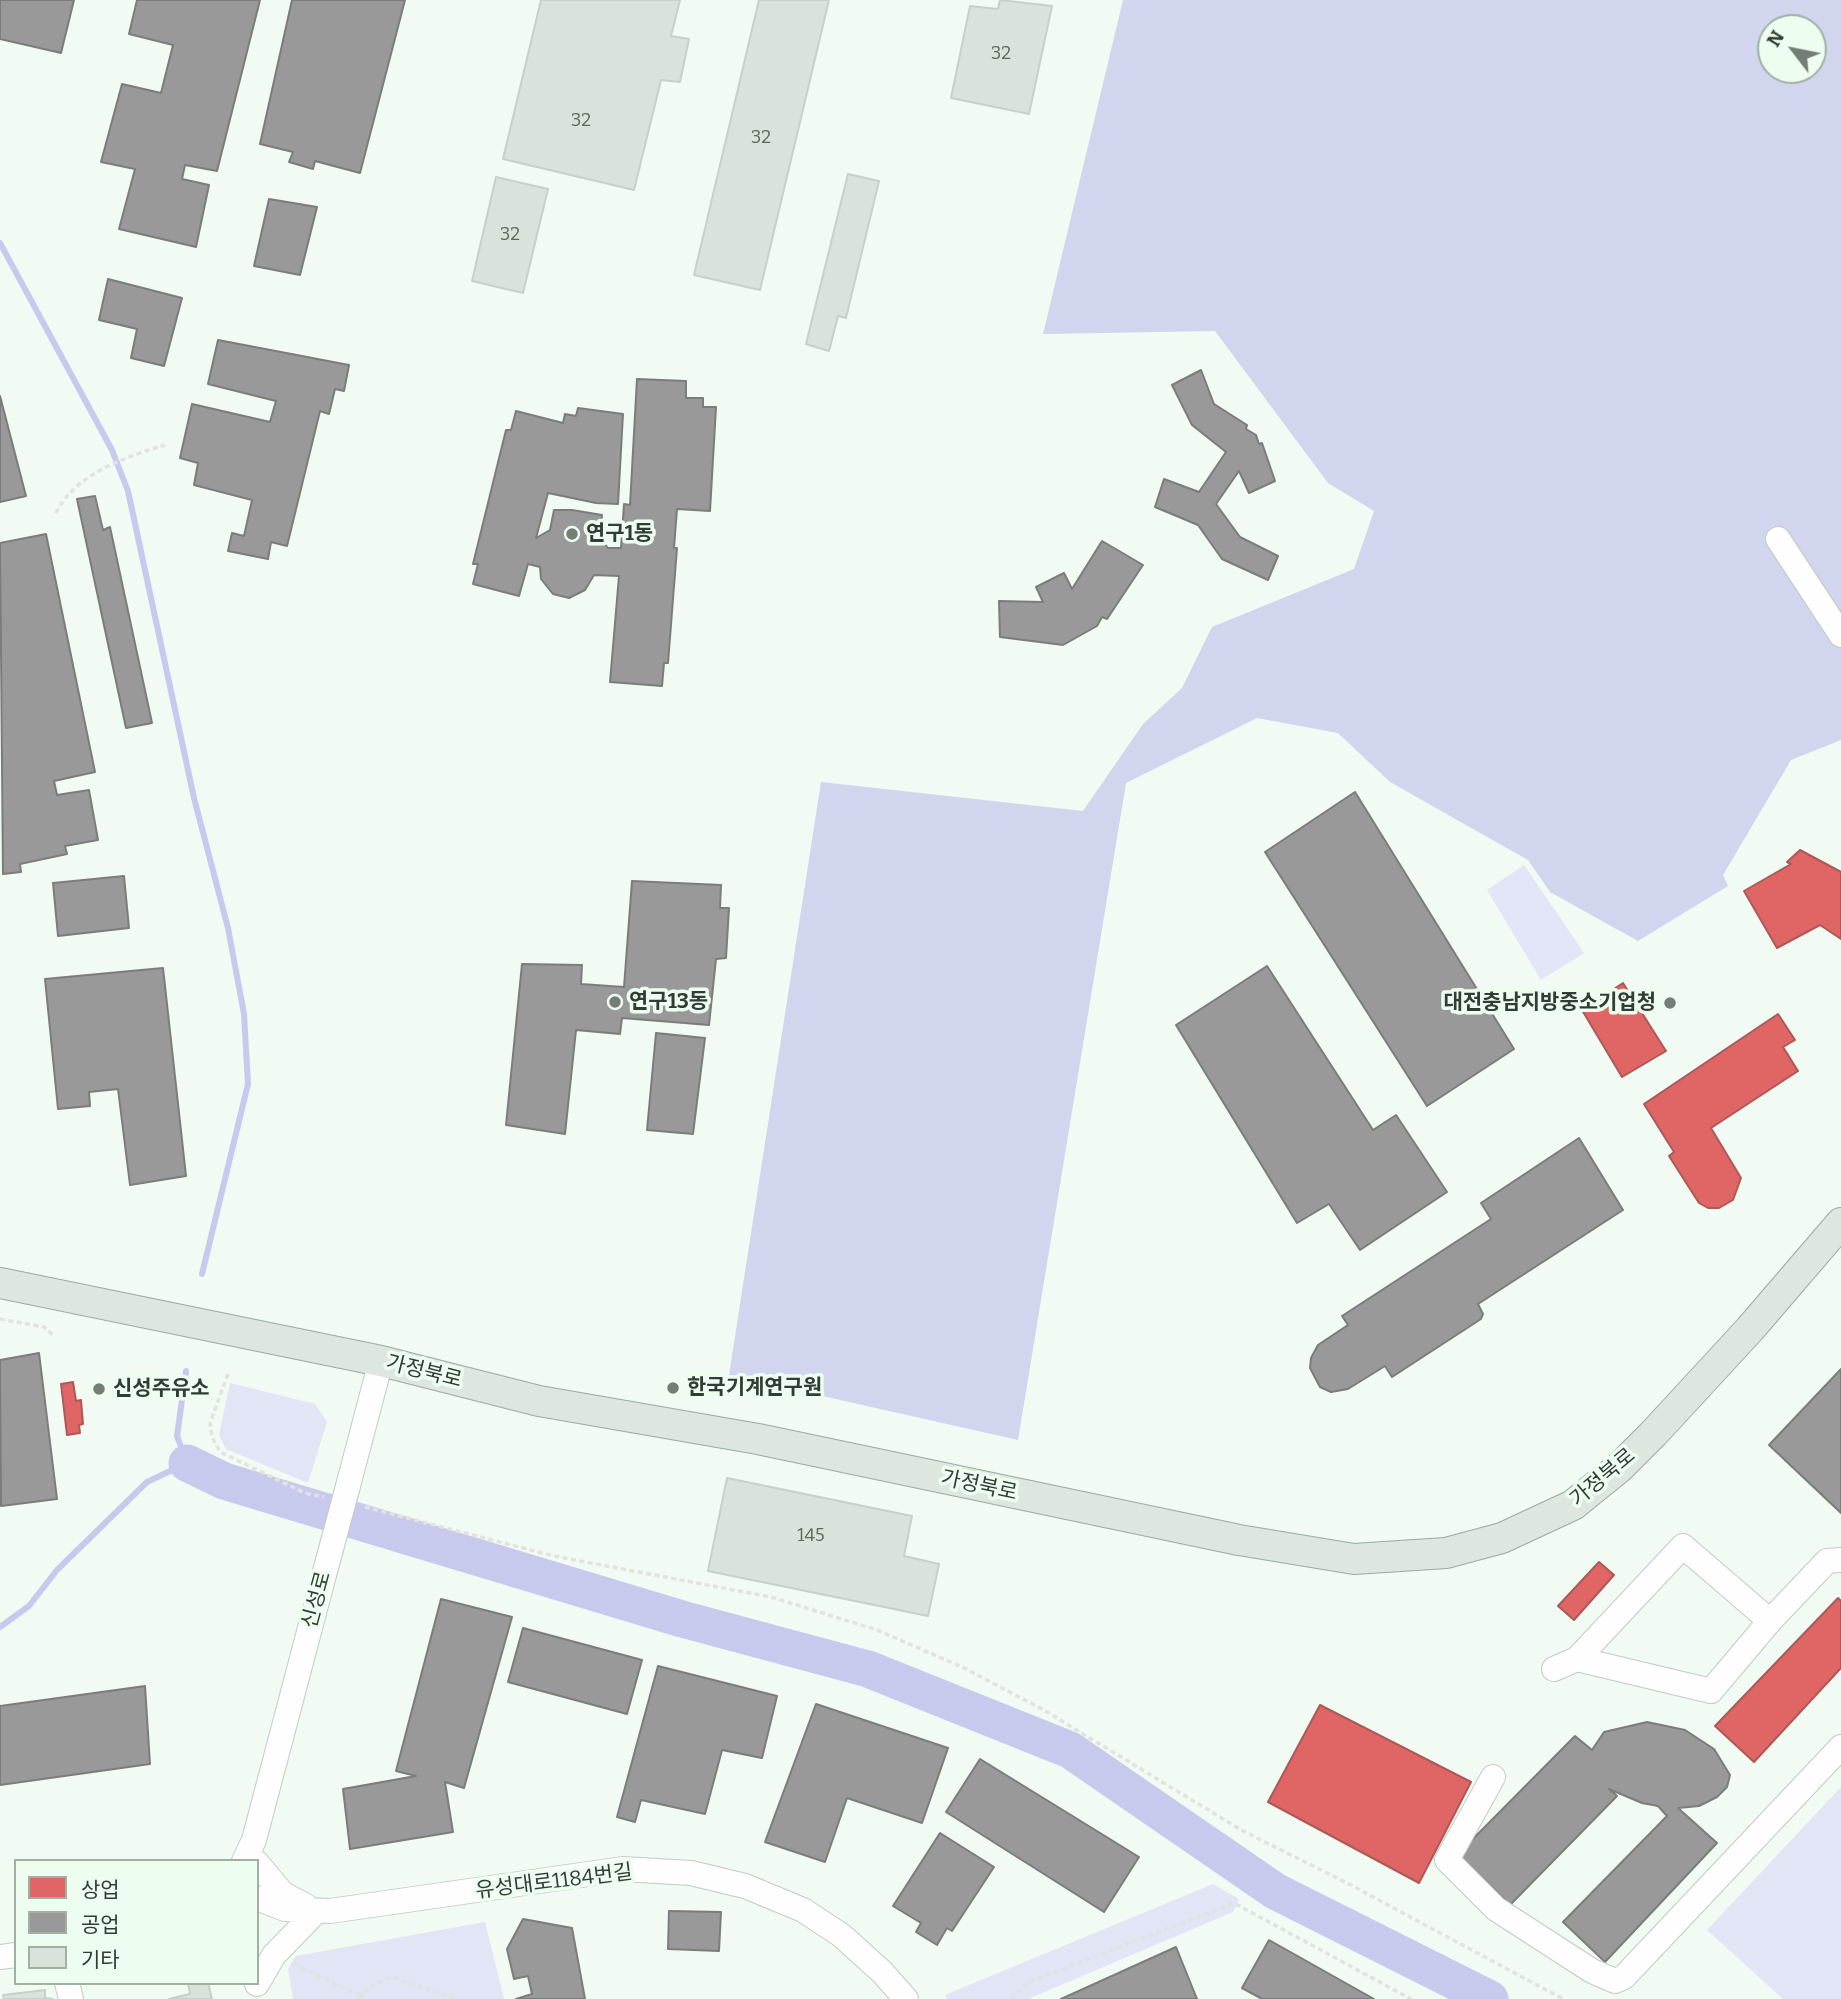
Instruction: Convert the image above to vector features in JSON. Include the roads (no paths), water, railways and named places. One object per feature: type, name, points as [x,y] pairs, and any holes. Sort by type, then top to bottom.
[{"type":"main road","name":"가정북로","points":[[0,1283],[381,1361],[539,1401],[758,1439],[1239,1540],[1354,1559],[1446,1553],[1502,1538],[1573,1505],[1620,1467],[1750,1329],[1841,1223]]},
{"type":"street","points":[[1778,539],[1841,635]]},
{"type":"street","name":"신성로","points":[[253,1857],[381,1361]]},
{"type":"street","points":[[1553,1669],[1577,1659],[1683,1546],[1770,1621]]},
{"type":"street","points":[[1577,1659],[1711,1691],[1770,1621],[1827,1561],[1841,1560]]},
{"type":"street","points":[[1493,1777],[1447,1860],[1496,1909],[1592,1971],[1615,1980],[1624,1978],[1841,1747]]},
{"type":"street","points":[[259,1864],[283,1894],[318,1913]]},
{"type":"street","name":"유성대로1184번길","points":[[318,1913],[623,1869],[691,1873],[745,1886],[803,1910],[841,1935],[882,1972],[906,1999]]},
{"type":"street","points":[[261,1897],[285,1909],[318,1913]]},
{"type":"street","points":[[259,1969],[275,1913],[261,1897]]},
{"type":"street","points":[[259,1972],[318,1913]]},
{"type":"street","points":[[259,1972],[318,1913]]},
{"type":"waterway","points":[[0,243],[112,450],[128,491],[194,798],[228,928],[244,1014],[248,1084],[202,1274]]},
{"type":"waterway","points":[[0,1627],[29,1606],[57,1570],[147,1482],[187,1463],[177,1436],[186,1371]]},
{"type":"waterway","points":[[187,1463],[224,1481],[682,1619],[868,1669],[1070,1750],[1275,1891],[1490,1999]]},
{"type":"place","name":"연구1동","points":[[572,534]]},
{"type":"place","name":"연구13동","points":[[615,1002]]},
{"type":"place","name":"대전충남지방중소기업청","points":[[1670,1003]]},
{"type":"place","name":"한국기계연구원","points":[[673,1388]]},
{"type":"place","name":"신성주유소","points":[[99,1389]]}]
